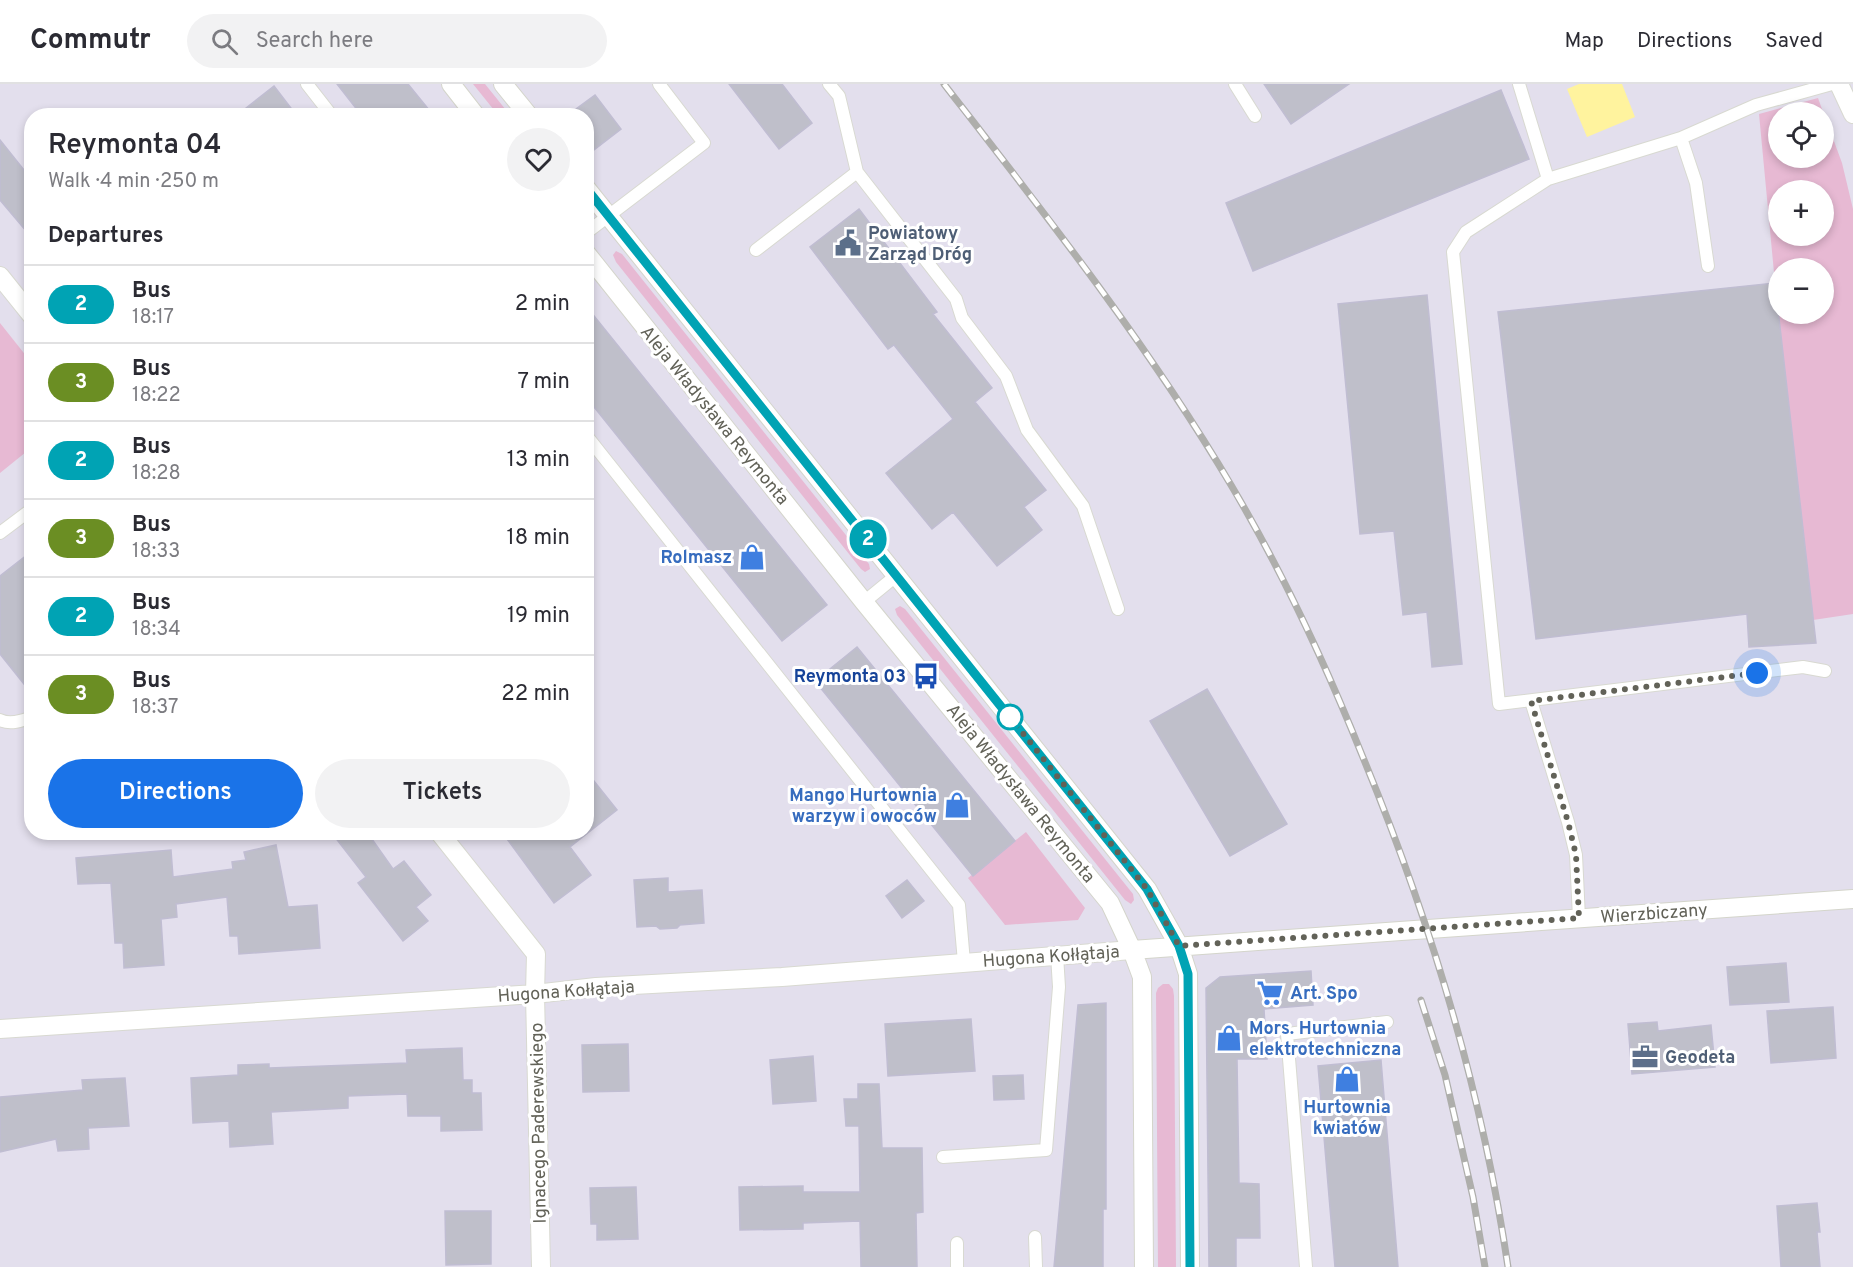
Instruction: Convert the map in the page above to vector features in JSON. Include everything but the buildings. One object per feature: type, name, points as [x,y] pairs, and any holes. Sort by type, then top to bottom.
[{"type":"street","points":[[451,84],[470,108]]},
{"type":"street","points":[[503,84],[522,108]]},
{"type":"street","points":[[1839,84],[1853,114]]},
{"type":"street","points":[[594,198],[1147,889],[1179,946],[1188,974],[1190,1267]]},
{"type":"street","name":"Aleja Władysława Reymonta","points":[[594,263],[864,602],[1110,903],[1142,977],[1144,1267]]},
{"type":"street","points":[[2,281],[24,307]]},
{"type":"street","name":"Ignacego Paderewskiego","points":[[445,840],[536,954],[541,1267]]},
{"type":"street","name":"Wierzbiczany","points":[[1132,950],[1853,899]]},
{"type":"street","name":"Hugona Kołłątaja","points":[[0,1029],[535,994],[596,987],[782,977],[1132,950]]},
{"type":"lane","points":[[308,84],[327,108]]},
{"type":"lane","points":[[594,227],[704,143],[659,84]]},
{"type":"lane","points":[[828,84],[838,96],[857,172],[956,299],[962,318],[1006,376],[1027,430],[1083,506],[1118,609]]},
{"type":"lane","points":[[1235,84],[1255,116]]},
{"type":"lane","points":[[1519,84],[1548,179]]},
{"type":"lane","points":[[1825,671],[1803,667],[1499,704],[1453,252],[1466,232],[1548,179],[1681,138],[1756,105],[1832,84]]},
{"type":"lane","points":[[1681,138],[1696,183],[1708,266]]},
{"type":"lane","points":[[756,250],[857,172]]},
{"type":"lane","points":[[594,445],[959,905],[964,962]]},
{"type":"lane","points":[[0,533],[24,515]]},
{"type":"lane","points":[[864,602],[897,575]]},
{"type":"lane","points":[[1531,701],[1576,855],[1579,918]]},
{"type":"lane","points":[[0,720],[5,722],[24,720]]},
{"type":"lane","points":[[943,1157],[1046,1150],[1059,987],[1057,956]]},
{"type":"lane","points":[[1306,1267],[1287,1034],[1387,1023]]},
{"type":"lane","points":[[1035,1237],[1036,1267]]},
{"type":"lane","points":[[957,1243],[957,1267]]},
{"type":"shaded area","points":[[473,84],[485,84],[504,108],[492,108]]},
{"type":"shaded area","points":[[1579,84],[1622,84],[1635,117],[1587,137],[1567,89]]},
{"type":"shaded area","points":[[1818,98],[1819,102],[1803,102]]},
{"type":"shaded area","points":[[1768,112],[1768,168],[1834,168],[1834,141],[1842,163],[1853,209],[1853,614],[1813,620],[1780,324],[1834,324],[1834,258],[1773,258],[1771,246],[1834,246],[1834,180],[1768,180],[1768,209],[1759,114]]},
{"type":"shaded area","points":[[616,251],[622,254],[869,564],[870,569],[865,572],[861,569],[616,262],[613,255]]},
{"type":"shaded area","points":[[0,323],[24,353],[24,454],[0,473]]},
{"type":"shaded area","points":[[900,606],[905,609],[1133,894],[1134,900],[1131,904],[1125,900],[897,615],[895,609]]},
{"type":"shaded area","points":[[1026,832],[1085,908],[1078,920],[1005,925],[968,878]]},
{"type":"shaded area","points":[[1163,984],[1169,984],[1174,996],[1176,1267],[1158,1267],[1156,993]]},
{"type":"railway","points":[[944,84],[1094,280],[1165,381],[1231,485],[1302,618],[1348,721],[1387,817],[1431,943],[1451,1007],[1484,1136],[1508,1267]]},
{"type":"railway","points":[[1421,1000],[1445,1075],[1473,1197],[1485,1267]]},
{"type":"bus line","name":"2","points":[[594,198],[1147,889],[1179,946],[1188,974],[1190,1267]]},
{"type":"place","name":"Powiatowy Zarząd Dróg","points":[[848,243]]},
{"type":"place","name":"Rolmasz","points":[[752,557]]},
{"type":"place","name":"Reymonta 03","points":[[926,676]]},
{"type":"place","name":"Mango Hurtownia warzyw i owoców","points":[[957,805]]},
{"type":"place","name":"Art. Spo","points":[[1270,993]]},
{"type":"place","name":"Mors. Hurtownia elektrotechniczna","points":[[1229,1038]]},
{"type":"place","name":"Geodeta","points":[[1645,1057]]},
{"type":"place","name":"Hurtownia kwiatów","points":[[1347,1079]]},
{"type":"route","points":[[1010,717],[1147,889],[1179,946],[1244,943],[1579,918],[1576,855],[1531,701],[1757,673]]}]
